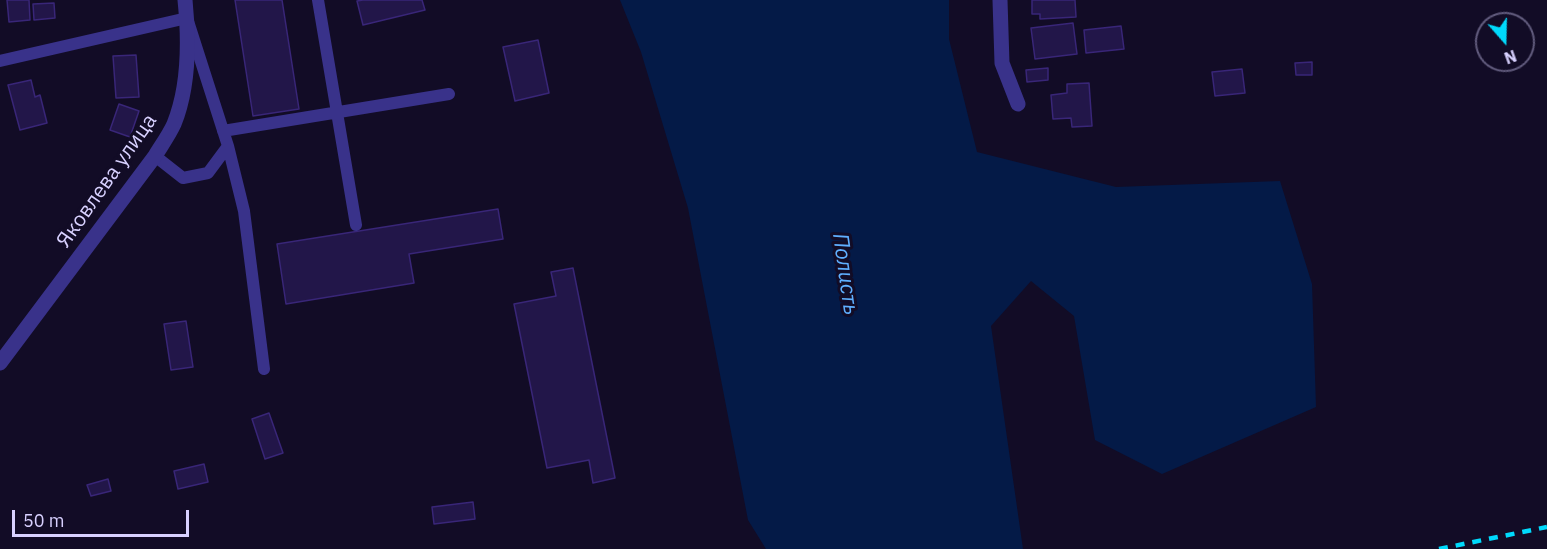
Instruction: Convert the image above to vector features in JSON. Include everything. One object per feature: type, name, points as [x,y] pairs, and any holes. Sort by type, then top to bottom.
[{"type":"street","name":"Яковлева улица","points":[[0,363],[155,156],[174,123],[186,76],[185,0]]},
{"type":"street","points":[[1000,0],[1002,63],[1018,104]]},
{"type":"lane","points":[[318,0],[356,225]]},
{"type":"lane","points":[[0,61],[187,18],[228,146],[244,211],[264,369]]},
{"type":"lane","points":[[223,131],[449,94]]},
{"type":"lane","points":[[155,156],[183,178],[208,173],[228,146]]},
{"type":"water","name":"Полисть","points":[[620,0],[949,0],[949,39],[977,152],[1116,187],[1280,181],[1312,284],[1316,407],[1162,474],[1095,440],[1074,316],[1031,281],[991,326],[1023,549],[766,549],[748,520],[688,208],[641,52]]},
{"type":"building","points":[[7,0],[29,0],[30,20],[9,22]]},
{"type":"building","points":[[235,0],[282,0],[299,109],[253,116]]},
{"type":"building","points":[[422,0],[425,10],[363,25],[357,1]]},
{"type":"building","points":[[1032,0],[1075,0],[1076,17],[1040,19],[1040,14],[1032,14]]},
{"type":"building","points":[[54,3],[55,18],[34,20],[33,4]]},
{"type":"building","points":[[1073,23],[1077,54],[1035,59],[1031,28]]},
{"type":"building","points":[[1121,26],[1124,49],[1086,53],[1084,30]]},
{"type":"building","points":[[538,40],[549,93],[515,101],[503,47]]},
{"type":"building","points":[[136,55],[139,97],[116,98],[113,56]]},
{"type":"building","points":[[1312,62],[1312,75],[1296,75],[1295,63]]},
{"type":"building","points":[[1048,68],[1048,80],[1027,82],[1026,70]]},
{"type":"building","points":[[1242,69],[1245,93],[1215,96],[1212,72]]},
{"type":"building","points":[[31,80],[35,97],[40,95],[47,123],[20,130],[8,85]]},
{"type":"building","points":[[1089,83],[1092,126],[1072,127],[1071,118],[1053,119],[1051,95],[1067,93],[1067,84]]},
{"type":"building","points":[[119,104],[139,111],[130,137],[110,130]]},
{"type":"building","points":[[498,209],[503,239],[409,254],[414,283],[286,304],[277,244]]},
{"type":"building","points":[[573,268],[615,478],[593,483],[589,460],[547,468],[514,304],[556,296],[551,272]]},
{"type":"building","points":[[186,321],[193,367],[171,370],[164,324]]},
{"type":"building","points":[[269,413],[283,453],[265,459],[252,419]]},
{"type":"building","points":[[204,464],[208,482],[178,489],[174,471]]},
{"type":"building","points":[[108,479],[111,491],[91,496],[87,485]]},
{"type":"building","points":[[473,502],[475,519],[434,524],[432,507]]},
{"type":"railway","points":[[1439,549],[1547,527]]}]
